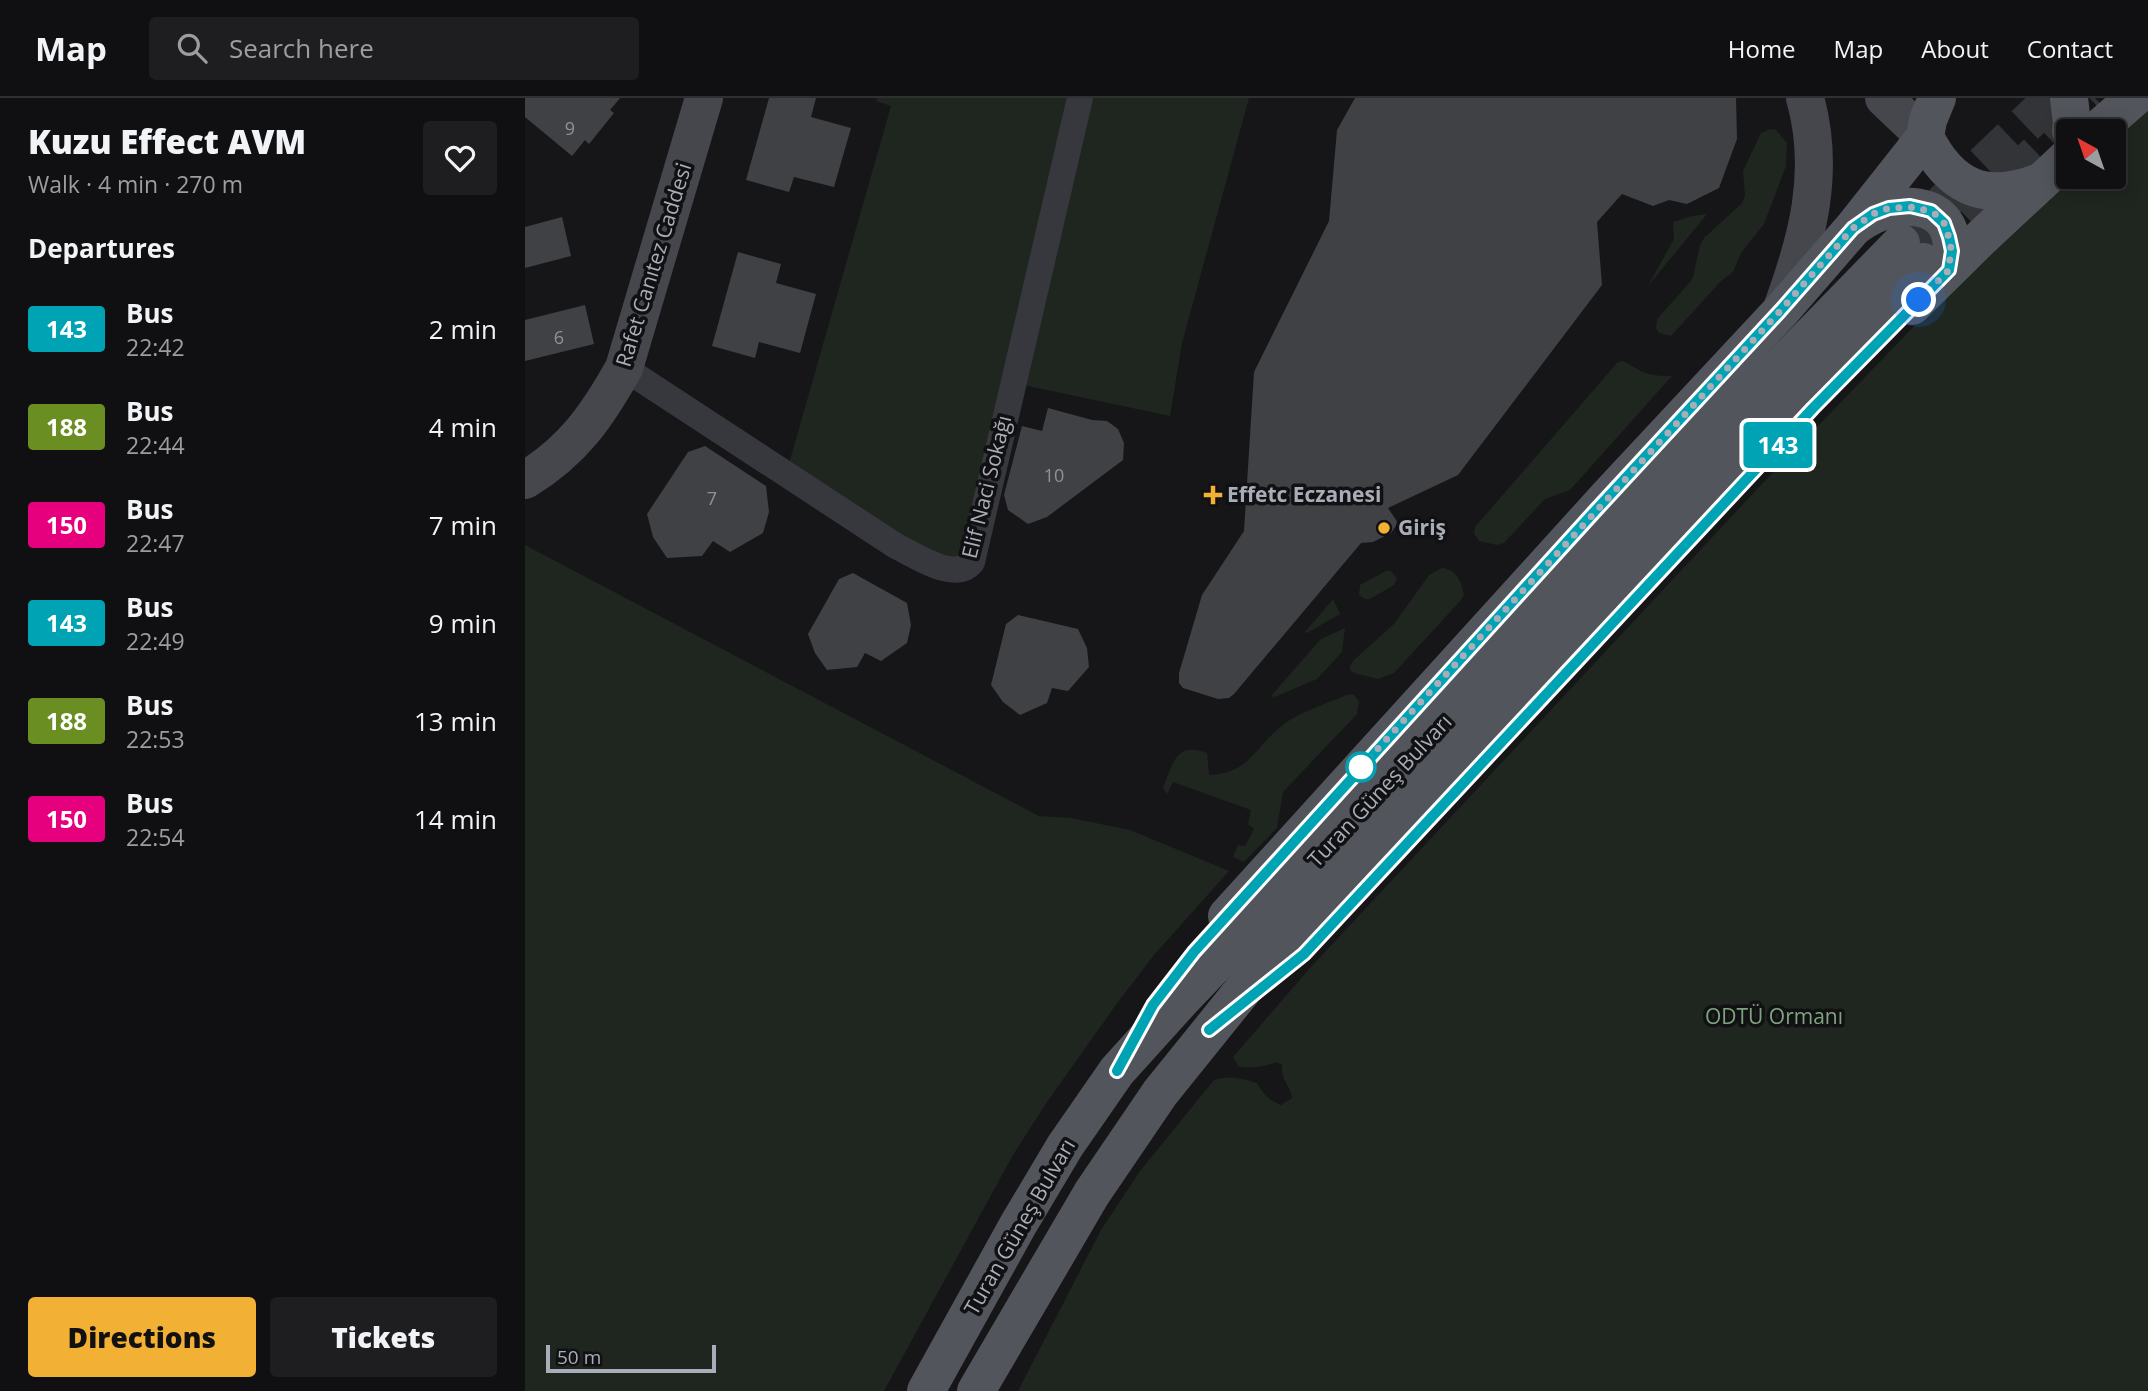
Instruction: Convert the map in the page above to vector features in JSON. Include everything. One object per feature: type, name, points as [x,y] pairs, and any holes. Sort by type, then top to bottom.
[{"type":"main road","points":[[1117,1071],[1153,1005],[1194,952],[1853,228],[1925,137],[1928,120],[1937,98]]},
{"type":"main road","points":[[2066,119],[2069,98]]},
{"type":"main road","points":[[2110,119],[2134,98]]},
{"type":"main road","points":[[1925,137],[1941,164],[1957,178],[1975,188],[2000,192],[2024,188],[2056,160]]},
{"type":"main road","points":[[976,1391],[1092,1193],[1160,1093],[1209,1030],[1304,954],[1813,408],[1924,258],[2056,159]]},
{"type":"main road","points":[[1853,228],[1873,214],[1889,208],[1910,206],[1931,211],[1944,223],[1952,251],[1924,258]]},
{"type":"main road","name":"Turan Güneş Bulvarı","points":[[926,1391],[1025,1213],[1065,1146],[1117,1071],[1705,444],[1924,258]]},
{"type":"street","name":"Rafet Canıtez Caddesi","points":[[525,480],[550,463],[579,437],[604,404],[624,368],[704,98]]},
{"type":"street","name":"Elif Naci Sokağı","points":[[624,368],[896,546],[949,569],[967,568],[972,562],[1080,98]]},
{"type":"street","points":[[1780,311],[1795,274],[1812,208],[1813,140],[1805,98]]},
{"type":"street","points":[[1884,98],[1925,137]]},
{"type":"green space","points":[[877,98],[1249,98],[1182,343],[1170,416],[1014,383],[962,570],[786,474],[891,106],[876,101]]},
{"type":"green space","name":"ODTÜ Ormanı","points":[[2148,105],[2148,1391],[1018,1391],[1101,1230],[1140,1171],[1214,1080],[1235,1078],[1257,1083],[1267,1097],[1281,1105],[1292,1098],[1282,1065],[1277,1062],[1258,1067],[1243,1067],[1238,1066],[1233,1057],[1310,968],[1760,486],[1922,318],[2059,189],[2126,189],[2126,126]]},
{"type":"green space","points":[[1770,129],[1776,130],[1787,143],[1786,166],[1764,224],[1741,253],[1733,272],[1721,281],[1671,336],[1659,333],[1656,328],[1657,319],[1693,277],[1704,238],[1742,203],[1745,196],[1743,171],[1761,133]]},
{"type":"green space","points":[[1707,214],[1648,286],[1674,239],[1673,222]]},
{"type":"green space","points":[[1622,361],[1646,373],[1672,376],[1570,490],[1545,499],[1504,543],[1497,545],[1479,541],[1474,533],[1475,527],[1617,363]]},
{"type":"green space","points":[[525,545],[1039,816],[1071,818],[1130,830],[1229,871],[1154,955],[1047,1102],[1013,1155],[884,1391],[525,1391]]},
{"type":"green space","points":[[1442,568],[1451,571],[1462,585],[1464,595],[1461,600],[1394,673],[1378,679],[1350,670],[1354,660],[1394,624],[1429,575]]},
{"type":"green space","points":[[1391,571],[1397,579],[1394,585],[1370,599],[1359,595],[1360,585]]},
{"type":"green space","points":[[1333,599],[1340,614],[1305,632]]},
{"type":"green space","points":[[1345,628],[1342,652],[1317,679],[1275,697],[1271,696],[1321,639]]},
{"type":"green space","points":[[1353,694],[1359,701],[1357,714],[1283,792],[1277,828],[1244,862],[1233,857],[1238,845],[1245,846],[1254,829],[1248,824],[1251,810],[1173,782],[1167,794],[1163,788],[1173,763],[1182,752],[1196,750],[1207,753],[1209,775],[1223,773],[1251,758],[1273,733],[1289,721],[1314,708]]},
{"type":"building","points":[[525,98],[620,98],[610,110],[614,113],[589,144],[585,140],[572,156],[525,117]]},
{"type":"building","points":[[769,98],[816,98],[811,117],[851,128],[834,187],[794,177],[789,192],[746,180]]},
{"type":"building","points":[[1355,98],[1736,98],[1737,139],[1719,188],[1687,204],[1669,200],[1653,206],[1622,194],[1597,222],[1602,285],[1458,475],[1388,508],[1398,523],[1391,533],[1373,542],[1361,543],[1234,694],[1229,698],[1218,699],[1183,688],[1179,683],[1179,673],[1202,595],[1244,531],[1254,372],[1329,221],[1337,130]]},
{"type":"building","points":[[562,217],[571,256],[525,268],[525,227]]},
{"type":"building","points":[[738,252],[781,264],[776,283],[816,294],[800,353],[759,342],[755,358],[712,346]]},
{"type":"building","points":[[585,305],[594,344],[525,361],[525,320]]},
{"type":"building","points":[[1048,408],[1092,420],[1107,421],[1118,429],[1124,443],[1123,460],[1047,517],[1028,524],[1008,510],[1004,495],[1022,426],[1042,431]]},
{"type":"building","points":[[705,446],[766,486],[769,512],[763,533],[730,552],[713,541],[702,556],[667,558],[653,537],[647,514],[688,452]]},
{"type":"building","points":[[853,573],[907,603],[911,625],[907,643],[881,661],[865,653],[857,667],[827,670],[815,653],[808,634],[839,579]]},
{"type":"building","points":[[1018,615],[1078,629],[1087,648],[1089,667],[1068,691],[1052,688],[1047,703],[1020,715],[1003,702],[991,685],[1006,624]]},
{"type":"tunnel","points":[[1901,243],[2053,98]]},
{"type":"tunnel","points":[[1927,258],[2095,98]]},
{"type":"bus line","name":"143","points":[[1117,1071],[1153,1005],[1194,952],[1853,228],[1873,214],[1889,208],[1910,206],[1927,209],[1935,214],[1944,223],[1951,244],[1949,270],[1813,408],[1304,954],[1209,1030]]},
{"type":"place","name":"Effetc Eczanesi","points":[[1213,495]]},
{"type":"place","name":"Giriş","points":[[1384,528]]},
{"type":"route","points":[[1361,767],[1853,228],[1873,214],[1889,208],[1910,206],[1927,209],[1944,223],[1951,244],[1949,270],[1919,300]]}]
